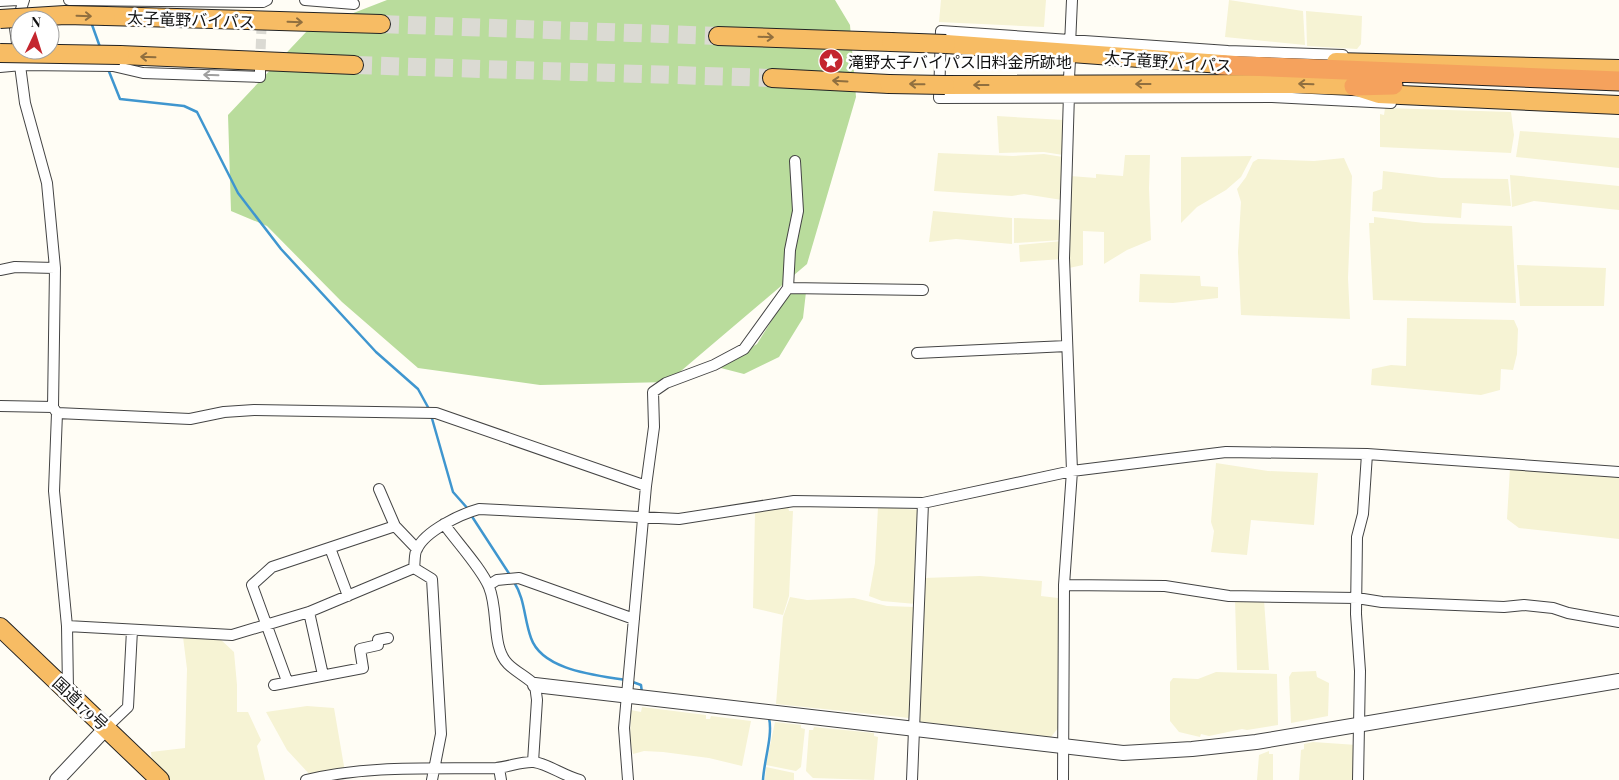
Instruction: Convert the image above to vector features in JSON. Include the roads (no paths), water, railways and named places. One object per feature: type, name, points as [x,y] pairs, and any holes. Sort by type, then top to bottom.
[{"type":"highway","name":"太子竜野バイパス","points":[[2,18],[65,15],[382,24]]},
{"type":"highway","name":"太子竜野バイパス","points":[[718,36],[946,44],[1379,78],[1619,94]]},
{"type":"highway","points":[[0,53],[120,55],[354,65]]},
{"type":"highway","points":[[0,60],[70,54]]},
{"type":"highway","points":[[1379,78],[1533,66],[1619,69]]},
{"type":"highway","name":"太子竜野バイパス","points":[[772,78],[945,85],[1294,84],[1354,86],[1379,78],[1619,81]]},
{"type":"highway","points":[[1379,78],[1532,101],[1619,105]]},
{"type":"highway","name":"国道179号","points":[[0,627],[107,727],[160,780]]},
{"type":"street","points":[[0,1],[18,0]]},
{"type":"street","points":[[24,0],[15,28],[22,64],[25,103],[47,183],[55,268],[54,491],[67,626],[68,690]]},
{"type":"street","points":[[69,0],[264,5]]},
{"type":"street","points":[[305,0],[354,4]]},
{"type":"street","points":[[1070,42],[1072,0]]},
{"type":"street","points":[[1619,63],[1228,51],[1070,42],[941,31],[938,98],[1069,96],[1272,98],[1619,112]]},
{"type":"street","points":[[1069,78],[1070,60]]},
{"type":"street","points":[[0,67],[22,64],[113,66],[143,73],[260,74]]},
{"type":"street","points":[[1063,780],[1064,585],[1072,471],[1064,258],[1069,96]]},
{"type":"street","points":[[628,780],[624,728],[646,486],[654,427],[652,402],[654,392],[666,384],[714,365],[744,349],[788,288],[790,250],[798,211],[795,161]]},
{"type":"street","points":[[0,270],[15,267],[55,268]]},
{"type":"street","points":[[788,288],[923,290]]},
{"type":"street","points":[[917,353],[1067,346]]},
{"type":"street","points":[[0,406],[190,419],[224,412],[254,410],[436,412],[646,486]]},
{"type":"street","points":[[414,568],[417,549],[444,524],[455,516],[479,509],[679,519],[794,501],[923,503],[1072,471],[1226,452],[1367,454],[1619,472]]},
{"type":"street","points":[[1358,780],[1360,723],[1357,537],[1363,514],[1367,454]]},
{"type":"street","points":[[380,489],[395,526],[417,549]]},
{"type":"street","points":[[912,780],[923,503]]},
{"type":"street","points":[[444,524],[489,585],[496,611],[496,642],[500,654],[508,664],[535,685],[1123,753],[1192,750],[1256,742],[1360,723],[1619,681]]},
{"type":"street","points":[[287,682],[252,585],[272,567],[395,526]]},
{"type":"street","points":[[330,548],[348,596]]},
{"type":"street","points":[[67,626],[232,635],[309,612],[414,568]]},
{"type":"street","points":[[414,568],[432,579],[441,734],[432,780]]},
{"type":"street","points":[[489,585],[497,580],[519,578],[634,619]]},
{"type":"street","points":[[1064,585],[1165,586],[1229,596],[1357,598],[1424,605],[1504,607],[1524,605],[1553,608],[1568,613],[1619,622]]},
{"type":"street","points":[[309,612],[323,675]]},
{"type":"street","points":[[57,780],[128,707],[132,630]]},
{"type":"street","points":[[274,686],[363,668],[360,649],[378,645],[378,640],[388,638]]},
{"type":"street","points":[[533,762],[537,700],[535,685]]},
{"type":"street","points":[[306,780],[329,777],[373,776],[435,768],[499,768],[533,762],[547,766],[564,776],[580,780]]},
{"type":"street","points":[[499,768],[501,780]]},
{"type":"waterway","points":[[91,22],[100,47]]},
{"type":"waterway","points":[[108,69],[120,99],[184,106],[197,112],[238,193],[281,249],[376,352],[418,389],[429,409]]},
{"type":"waterway","points":[[431,415],[453,492],[469,510]]},
{"type":"waterway","points":[[471,515],[510,575]]},
{"type":"waterway","points":[[514,582],[520,595],[531,638],[537,649],[546,657],[571,669],[625,680]]},
{"type":"waterway","points":[[630,681],[641,685],[642,693]]},
{"type":"waterway","points":[[763,780],[770,732],[769,718]]},
{"type":"tunnel","points":[[260,64],[262,16]]},
{"type":"tunnel","points":[[381,24],[718,36]]},
{"type":"tunnel","points":[[354,65],[772,78]]},
{"type":"place","name":"滝野太子バイパス旧料金所跡地","points":[[831,61]]}]
